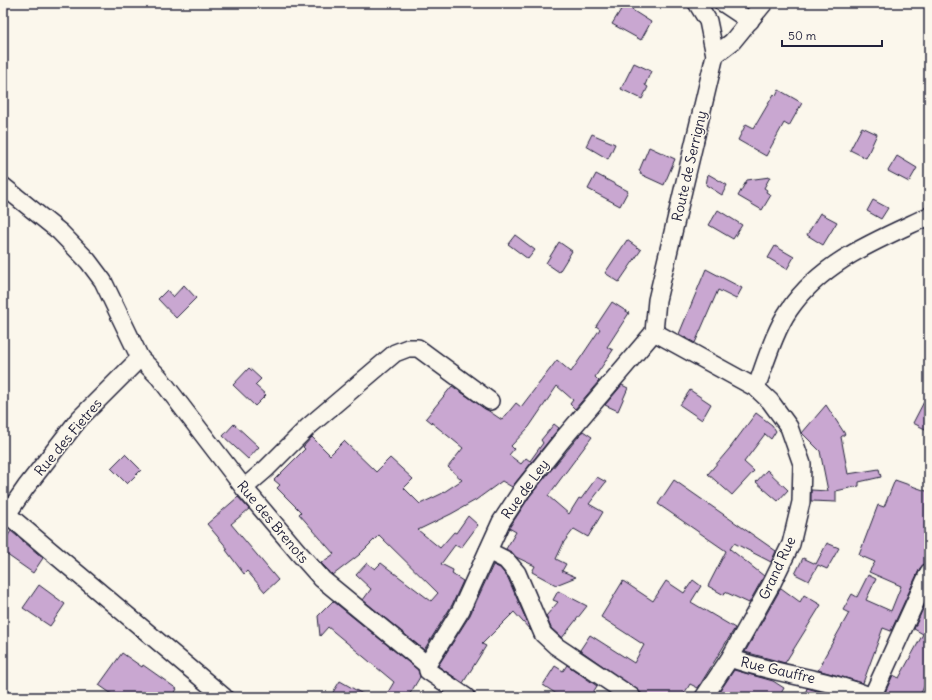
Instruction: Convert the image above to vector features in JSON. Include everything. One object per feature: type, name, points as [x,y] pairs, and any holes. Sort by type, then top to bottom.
[{"type":"street","points":[[723,3],[750,21]]},
{"type":"street","points":[[715,55],[732,42],[764,3]]},
{"type":"street","name":"Route de Serrigny","points":[[654,332],[657,300],[715,55],[708,21],[702,6]]},
{"type":"street","name":"Rue des Brenots","points":[[3,186],[60,232],[88,261],[103,281],[140,358],[158,377],[244,488],[322,579],[427,664],[428,671],[466,697]]},
{"type":"street","points":[[756,388],[788,311],[808,285],[840,261],[882,238],[929,216]]},
{"type":"street","name":"Grand Rue","points":[[654,332],[756,388],[770,401],[790,427],[802,464],[801,502],[791,544],[772,583],[730,658],[704,697]]},
{"type":"street","name":"Rue de Ley","points":[[427,664],[461,610],[501,522],[522,490],[562,440],[654,332]]},
{"type":"street","points":[[244,488],[266,469],[308,427],[395,353],[408,348],[418,348],[490,401]]},
{"type":"street","name":"Rue des Fietres","points":[[5,518],[26,487],[79,419],[140,358]]},
{"type":"street","points":[[5,518],[224,697]]},
{"type":"street","points":[[488,551],[506,560],[517,573],[543,634],[556,646],[632,697]]},
{"type":"street","points":[[872,697],[929,572]]},
{"type":"street","name":"Rue Gauffre","points":[[730,658],[757,668],[821,680],[849,688],[872,697]]},
{"type":"building","points":[[625,3],[634,7],[632,10],[651,22],[641,40],[612,24]]},
{"type":"building","points":[[634,63],[651,71],[645,85],[648,87],[642,99],[621,89]]},
{"type":"building","points":[[779,90],[802,103],[789,126],[784,123],[766,156],[738,140],[746,124],[754,128],[774,94],[776,96]]},
{"type":"building","points":[[862,127],[877,134],[866,158],[850,150]]},
{"type":"building","points":[[592,134],[615,144],[608,159],[586,146]]},
{"type":"building","points":[[649,147],[675,159],[664,185],[640,174],[641,172],[639,171]]},
{"type":"building","points":[[897,156],[917,168],[909,182],[888,171]]},
{"type":"building","points":[[596,174],[628,191],[620,206],[588,189]]},
{"type":"building","points":[[708,174],[727,185],[722,195],[706,185]]},
{"type":"building","points":[[770,177],[764,188],[767,190],[766,192],[771,195],[762,210],[738,196],[747,180]]},
{"type":"building","points":[[873,200],[888,208],[881,219],[867,211]]},
{"type":"building","points":[[718,210],[742,225],[733,239],[709,225]]},
{"type":"building","points":[[820,213],[837,222],[823,245],[807,235]]},
{"type":"building","points":[[515,235],[535,250],[528,259],[508,244]]},
{"type":"building","points":[[627,240],[641,250],[619,282],[605,273]]},
{"type":"building","points":[[559,242],[572,251],[559,272],[546,263]]},
{"type":"building","points":[[775,246],[794,257],[787,269],[768,258]]},
{"type":"building","points":[[706,269],[742,288],[736,299],[718,290],[695,343],[679,334]]},
{"type":"building","points":[[184,285],[196,298],[176,318],[158,299],[167,290],[173,297]]},
{"type":"building","points":[[612,302],[629,313],[607,347],[613,350],[595,377],[599,381],[575,409],[570,404],[573,400],[557,386],[529,427],[511,446],[514,449],[509,455],[521,464],[526,458],[530,461],[543,443],[541,440],[554,424],[559,428],[512,487],[502,481],[476,500],[418,530],[440,548],[454,532],[456,533],[468,516],[478,525],[461,548],[455,545],[441,564],[453,570],[452,574],[463,581],[452,605],[424,650],[363,600],[371,589],[356,575],[367,563],[375,569],[381,563],[431,601],[438,593],[379,535],[359,555],[333,575],[321,563],[334,554],[299,514],[301,512],[277,488],[280,485],[274,480],[305,449],[303,447],[312,437],[330,455],[344,441],[376,472],[390,458],[413,479],[404,488],[420,504],[441,494],[462,480],[448,467],[463,448],[426,418],[452,386],[502,420],[516,403],[521,407],[557,360],[571,372],[600,329],[596,326]]},
{"type":"building","points":[[249,368],[261,379],[255,385],[266,395],[255,406],[233,385]]},
{"type":"building","points":[[622,385],[628,388],[618,411],[605,405]]},
{"type":"building","points":[[690,390],[711,404],[702,420],[680,405]]},
{"type":"building","points":[[929,392],[929,431],[913,423]]},
{"type":"building","points":[[826,405],[845,434],[841,437],[848,474],[879,469],[881,477],[859,482],[859,486],[836,491],[836,502],[811,501],[811,490],[828,491],[820,451],[802,433]]},
{"type":"building","points":[[756,413],[772,425],[776,431],[771,439],[765,434],[744,462],[754,471],[732,495],[708,474],[730,448]]},
{"type":"building","points":[[234,424],[259,447],[248,459],[223,436]]},
{"type":"building","points":[[583,431],[592,437],[548,496],[569,514],[579,498],[581,499],[597,477],[606,482],[589,504],[603,512],[588,537],[574,529],[564,542],[556,559],[566,564],[562,571],[576,577],[556,585],[532,572],[535,566],[516,557],[506,549],[516,532],[509,528],[530,496]]},
{"type":"building","points":[[125,454],[141,470],[127,484],[111,468]]},
{"type":"building","points":[[767,470],[788,490],[778,501],[756,482]]},
{"type":"building","points":[[674,480],[776,551],[771,562],[734,543],[730,549],[764,576],[749,603],[725,592],[724,595],[708,586],[726,551],[658,504]]},
{"type":"building","points":[[895,480],[929,492],[929,553],[925,563],[920,568],[891,631],[883,628],[863,683],[818,670],[849,613],[843,610],[852,594],[857,597],[868,575],[876,579],[866,600],[891,611],[901,586],[869,572],[875,562],[859,555],[878,505],[884,507]]},
{"type":"building","points":[[238,497],[249,509],[231,524],[278,580],[265,592],[247,571],[244,574],[226,550],[228,549],[207,524]]},
{"type":"building","points":[[11,531],[43,558],[33,573],[3,552],[3,543]]},
{"type":"building","points":[[827,543],[839,548],[827,569],[818,565],[809,581],[795,574],[803,558],[816,564]]},
{"type":"building","points":[[493,565],[500,568],[508,578],[531,631],[514,612],[482,644],[486,646],[463,683],[438,666],[470,615]]},
{"type":"building","points":[[693,580],[701,586],[691,602],[735,628],[698,688],[690,684],[682,697],[647,697],[580,650],[590,635],[634,663],[644,645],[601,617],[623,581],[653,601],[666,581],[684,593]]},
{"type":"building","points":[[39,585],[65,604],[50,626],[23,608]]},
{"type":"building","points":[[781,588],[800,602],[804,595],[821,605],[785,663],[745,652]]},
{"type":"building","points":[[558,591],[587,606],[562,638],[551,628],[546,616],[558,602],[553,600]]},
{"type":"building","points":[[333,601],[418,670],[420,677],[408,697],[385,697],[394,682],[328,627],[320,636],[318,616]]},
{"type":"building","points":[[926,602],[929,604],[929,609],[924,620],[929,622],[929,677],[919,697],[883,697],[893,675],[899,678],[923,634],[914,629]]},
{"type":"building","points":[[122,653],[142,667],[143,665],[177,689],[172,697],[116,697],[99,685]]},
{"type":"building","points":[[567,665],[597,686],[590,697],[561,697],[543,685],[555,666],[563,671]]},
{"type":"building","points":[[734,670],[773,681],[784,688],[779,697],[716,697]]},
{"type":"building","points":[[340,681],[368,697],[330,697]]},
{"type":"building","points":[[807,688],[822,692],[819,697],[804,697]]}]
